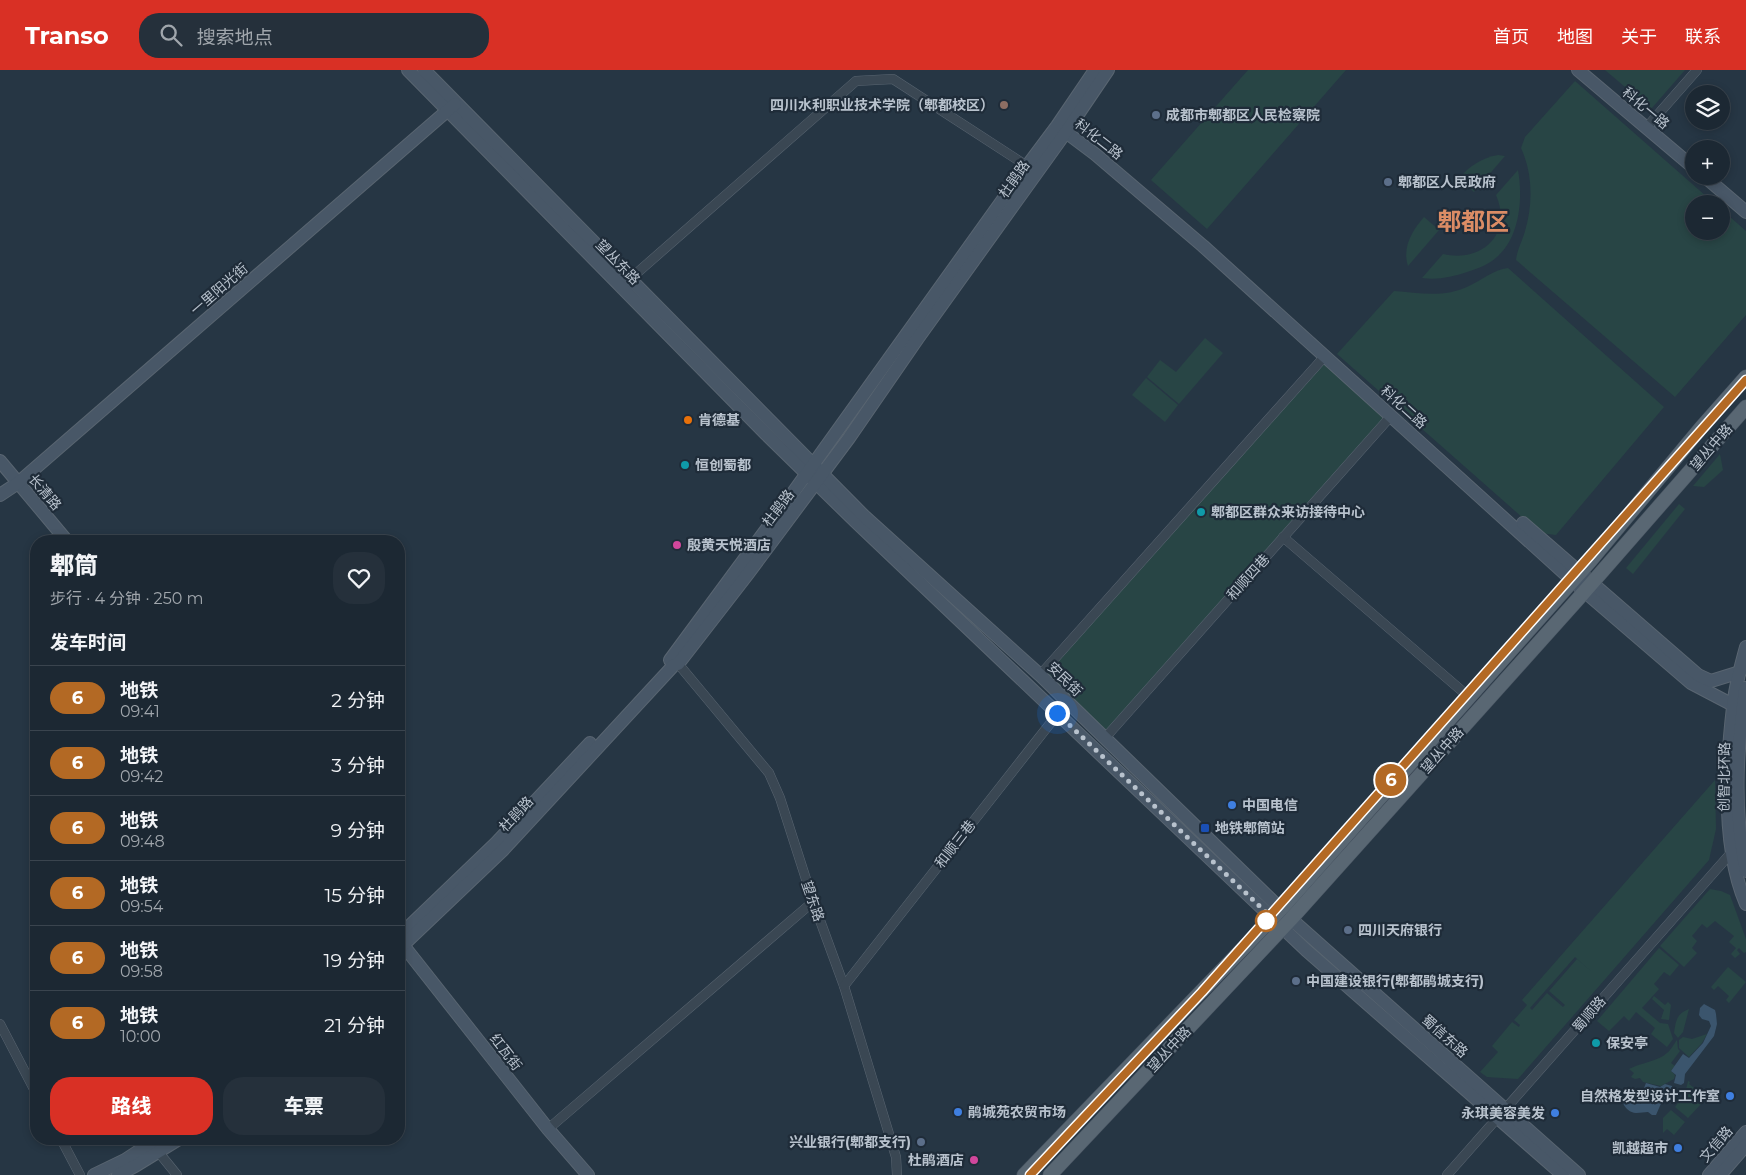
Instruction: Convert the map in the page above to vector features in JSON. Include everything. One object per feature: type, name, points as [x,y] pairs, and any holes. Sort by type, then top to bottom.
[{"type":"main road","name":"望丛东路","points":[[408,70],[453,107],[630,279],[814,474]]},
{"type":"main road","name":"望丛东路","points":[[424,70],[453,107],[766,434],[814,474]]},
{"type":"main road","name":"杜鹃路","points":[[814,474],[1027,166],[1064,128],[1095,70]]},
{"type":"main road","name":"杜鹃路","points":[[405,938],[675,660],[814,474],[1108,70]]},
{"type":"main road","name":"科化一路","points":[[1578,70],[1685,160]]},
{"type":"main road","name":"一里阳光街","points":[[0,495],[18,483],[453,107]]},
{"type":"main road","name":"科化二路","points":[[1064,128],[1203,246],[1391,416],[1576,576],[1691,683],[1733,705]]},
{"type":"main road","points":[[1064,128],[1100,148],[1164,204],[1576,576]]},
{"type":"main road","points":[[1714,185],[1746,212]]},
{"type":"main road","name":"望丛中路","points":[[1024,1175],[1282,919],[1469,697],[1576,576],[1746,377]]},
{"type":"main road","name":"望丛中路","points":[[1050,1175],[1282,919],[1588,587],[1746,407]]},
{"type":"main road","name":"长清路","points":[[0,461],[62,535]]},
{"type":"main road","points":[[814,474],[1057,713],[1282,919]]},
{"type":"main road","name":"安民街","points":[[814,474],[864,516],[1040,675],[1105,738],[1282,919]]},
{"type":"main road","points":[[1588,587],[1698,675],[1711,681],[1733,705],[1738,745]]},
{"type":"main road","points":[[1746,647],[1744,681],[1733,705],[1728,788],[1729,840],[1741,892],[1746,904]]},
{"type":"main road","points":[[1711,681],[1744,681]]},
{"type":"main road","name":"创智北环路","points":[[1744,681],[1738,745],[1738,824],[1746,871]]},
{"type":"main road","name":"蜀信东路","points":[[1282,919],[1501,1114],[1563,1175]]},
{"type":"main road","name":"红瓦街","points":[[405,949],[588,1175]]},
{"type":"main road","name":"蜀信东路","points":[[1501,1114],[1579,1175]]},
{"type":"main road","name":"文信路","points":[[1709,1175],[1746,1132]]},
{"type":"main road","points":[[94,1175],[153,1145]]},
{"type":"main road","points":[[118,1175],[135,1166],[154,1145]]},
{"type":"main road","points":[[1720,1175],[1746,1145]]},
{"type":"street","points":[[1646,128],[1697,70]]},
{"type":"street","points":[[630,279],[856,81],[893,79],[1027,166]]},
{"type":"street","points":[[1040,675],[1325,356]]},
{"type":"street","name":"和顺四巷","points":[[1105,738],[1391,416]]},
{"type":"street","points":[[1283,537],[1469,697]]},
{"type":"street","name":"望东路","points":[[675,660],[769,773],[780,798],[814,904],[844,986],[896,1157],[897,1175]]},
{"type":"street","name":"和顺三巷","points":[[844,986],[1067,702]]},
{"type":"street","name":"蜀顺路","points":[[1447,1175],[1732,854]]},
{"type":"street","points":[[548,1128],[807,907],[814,904]]},
{"type":"street","points":[[0,1024],[30,1082]]},
{"type":"street","points":[[64,1145],[80,1175]]},
{"type":"street","points":[[156,1145],[177,1175]]},
{"type":"green space","points":[[1248,70],[1346,70],[1207,229],[1151,180]]},
{"type":"green space","points":[[1605,70],[1685,70],[1651,109]]},
{"type":"green space","points":[[1575,81],[1685,178],[1685,185],[1693,185],[1705,195],[1685,195],[1685,240],[1730,240],[1730,217],[1746,231],[1746,315],[1675,397],[1516,260],[1528,221],[1530,200],[1530,179],[1521,148],[1525,137]]},
{"type":"green space","points":[[1498,155],[1505,156],[1474,192],[1459,178],[1476,163]]},
{"type":"green space","points":[[1518,170],[1520,204],[1518,216],[1511,238],[1498,256],[1483,266],[1456,275],[1434,279],[1422,278],[1443,254],[1457,256],[1470,254],[1481,250],[1490,242],[1497,233],[1500,222],[1500,209],[1496,195]]},
{"type":"green space","points":[[1424,217],[1439,230],[1408,266],[1406,259],[1407,246]]},
{"type":"green space","points":[[1508,268],[1664,407],[1556,535],[1540,533],[1337,354],[1394,291],[1432,294],[1451,292],[1460,290],[1497,271]]},
{"type":"green space","points":[[1205,338],[1223,353],[1179,404],[1147,377],[1160,360],[1176,372]]},
{"type":"green space","points":[[1325,361],[1388,417],[1107,732],[1045,675]]},
{"type":"green space","points":[[1146,378],[1178,405],[1165,422],[1132,395]]},
{"type":"green space","points":[[1720,454],[1723,470],[1704,487],[1693,486]]},
{"type":"green space","points":[[1679,504],[1685,509],[1633,574],[1626,568]]},
{"type":"green space","points":[[1715,780],[1716,829],[1709,860],[1518,1079],[1487,1077],[1480,1072],[1498,1052],[1492,1046],[1512,1022],[1519,1027],[1520,1025],[1514,1020],[1527,1005],[1522,1000]],"holes":[[[1575,957],[1593,973],[1577,959],[1549,991],[1565,1005],[1563,1007],[1547,993],[1532,1010],[1530,1008]]]},
{"type":"green space","points":[[1710,889],[1730,895],[1746,939],[1746,952],[1744,953],[1739,948],[1737,950],[1740,954],[1735,958],[1731,954],[1736,948],[1729,942],[1734,936],[1715,921],[1707,928],[1702,924],[1692,936],[1697,941],[1692,948],[1697,953],[1684,967],[1660,946]]},
{"type":"green space","points":[[1659,948],[1679,965],[1670,976],[1664,972],[1654,984],[1659,989],[1642,1008],[1660,1023],[1668,1024],[1673,1039],[1667,1047],[1651,1034],[1655,1028],[1636,1012],[1629,1021],[1624,1016],[1609,1031],[1597,1021]]},
{"type":"green space","points":[[1728,967],[1746,982],[1729,1003],[1726,1000],[1729,996],[1718,986],[1714,990],[1711,987]]},
{"type":"green space","points":[[1654,996],[1665,1005],[1668,1002],[1671,1005],[1669,1020],[1661,1019],[1664,1010],[1652,999]]},
{"type":"green space","points":[[1689,1009],[1683,1032],[1678,1038],[1674,1033],[1676,1021],[1681,1013]]},
{"type":"green space","points":[[1707,1034],[1702,1043],[1689,1057],[1679,1048],[1679,1040],[1683,1037],[1692,1039]]},
{"type":"green space","points":[[1677,1040],[1680,1051],[1671,1063],[1675,1066],[1671,1071],[1675,1075],[1674,1079],[1661,1086],[1643,1082],[1640,1078],[1635,1079],[1631,1077],[1634,1073],[1629,1069],[1664,1056]]},
{"type":"green space","points":[[1688,1081],[1690,1082],[1689,1084],[1702,1094],[1697,1100],[1701,1104],[1688,1118],[1675,1107],[1685,1094]]},
{"type":"green space","points":[[1671,1110],[1685,1122],[1674,1135],[1667,1129],[1663,1133],[1663,1118]]},
{"type":"water","points":[[1704,1004],[1715,1010],[1717,1024],[1714,1036],[1685,1074],[1684,1083],[1681,1085],[1674,1083],[1676,1075],[1671,1071],[1683,1054],[1689,1058],[1703,1043],[1711,1026],[1709,1021],[1702,1019],[1699,1015],[1700,1008]]},
{"type":"water","points":[[1646,1083],[1660,1087],[1665,1084],[1672,1086],[1673,1094],[1667,1099],[1663,1099],[1656,1115],[1648,1112],[1632,1112],[1628,1110],[1622,1100],[1623,1089],[1631,1087],[1638,1094],[1640,1104],[1643,1102],[1642,1093]]},
{"type":"metro line","name":"6","points":[[1030,1175],[1176,1021],[1746,380]]},
{"type":"place","name":"四川水利职业技术学院（郫都校区）","points":[[1004,105]]},
{"type":"place","name":"成都市郫都区人民检察院","points":[[1156,115]]},
{"type":"place","name":"郫都区人民政府","points":[[1388,182]]},
{"type":"place","name":"肯德基","points":[[688,420]]},
{"type":"place","name":"恒创蜀都","points":[[685,465]]},
{"type":"place","name":"郫都区群众来访接待中心","points":[[1201,512]]},
{"type":"place","name":"殷黄天悦酒店","points":[[677,545]]},
{"type":"place","name":"中国电信","points":[[1232,805]]},
{"type":"place","name":"地铁郫筒站","points":[[1205,828]]},
{"type":"place","name":"四川天府银行","points":[[1348,930]]},
{"type":"place","name":"中国建设银行(郫都鹃城支行)","points":[[1296,981]]},
{"type":"place","name":"保安亭","points":[[1596,1043]]},
{"type":"place","name":"自然格发型设计工作室","points":[[1730,1096]]},
{"type":"place","name":"鹃城苑农贸市场","points":[[958,1112]]},
{"type":"place","name":"永琪美容美发","points":[[1555,1113]]},
{"type":"place","name":"兴业银行(郫都支行)","points":[[921,1142]]},
{"type":"place","name":"凯越超市","points":[[1678,1148]]},
{"type":"place","name":"杜鹃酒店","points":[[974,1160]]},
{"type":"district","name":"郫都区","points":[[1473,221]]},
{"type":"route","points":[[1057,713],[1272,918],[1266,921]]}]
